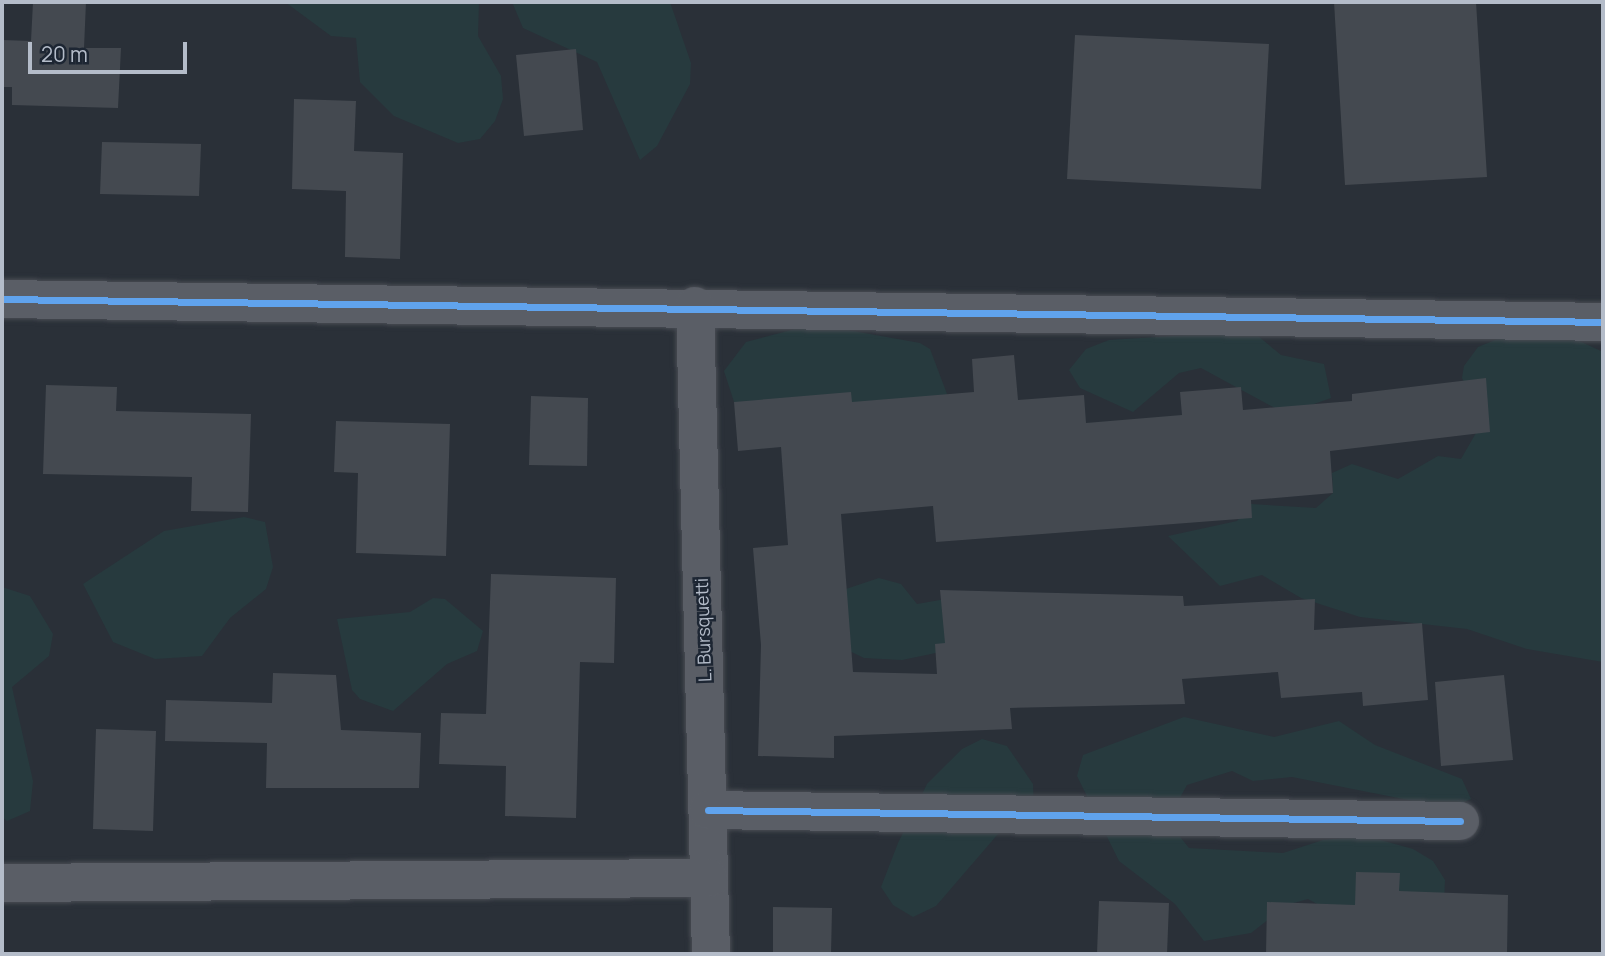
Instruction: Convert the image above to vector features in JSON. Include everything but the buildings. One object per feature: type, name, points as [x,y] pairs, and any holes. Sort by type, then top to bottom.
[{"type":"street","points":[[2,299],[695,306],[1603,322]]},
{"type":"street","name":"L. Bursquetti","points":[[695,306],[711,954]]},
{"type":"street","points":[[708,810],[1460,821]]},
{"type":"street","points":[[2,883],[709,878]]},
{"type":"green space","points":[[285,2],[479,2],[478,36],[501,76],[503,99],[495,121],[480,139],[458,143],[394,116],[360,82],[356,38],[331,36]]},
{"type":"green space","points":[[512,2],[670,2],[691,63],[690,84],[657,146],[640,160],[597,62],[523,28]]},
{"type":"green space","points":[[814,324],[920,343],[930,349],[947,394],[941,404],[746,407],[734,402],[724,371],[746,342]]},
{"type":"green space","points":[[1252,331],[1281,355],[1324,364],[1331,398],[1286,414],[1201,368],[1179,373],[1133,412],[1080,388],[1069,370],[1086,349],[1109,340]]},
{"type":"green space","points":[[1500,338],[1573,338],[1603,352],[1603,662],[1527,649],[1467,629],[1360,617],[1301,598],[1262,575],[1220,586],[1168,536],[1237,521],[1251,504],[1316,508],[1333,493],[1332,473],[1352,464],[1398,479],[1438,456],[1461,459],[1484,419],[1462,378],[1464,366],[1478,347]]},
{"type":"green space","points":[[244,517],[265,522],[273,567],[266,589],[230,618],[202,656],[155,659],[113,642],[83,584],[164,531]]},
{"type":"green space","points":[[879,578],[901,584],[917,604],[963,596],[955,649],[902,660],[864,658],[833,643],[843,590]]},
{"type":"green space","points":[[2,587],[30,596],[53,634],[49,656],[12,687],[33,781],[30,811],[7,821],[2,817]]},
{"type":"green space","points":[[433,598],[445,599],[483,631],[477,651],[447,664],[393,711],[360,699],[352,690],[337,619],[410,612]]},
{"type":"green space","points":[[1184,717],[1274,737],[1339,721],[1375,745],[1462,779],[1471,799],[1449,808],[1292,777],[1253,781],[1232,771],[1187,785],[1176,805],[1173,828],[1189,848],[1283,853],[1323,840],[1366,836],[1413,849],[1433,861],[1445,880],[1444,903],[1328,910],[1308,899],[1287,905],[1251,933],[1204,941],[1175,904],[1119,861],[1077,776],[1083,755]]},
{"type":"green space","points":[[982,739],[1007,746],[1033,784],[1034,807],[998,834],[936,906],[913,917],[893,905],[881,887],[898,843],[927,784],[962,749]]},
{"type":"cycle path","points":[[2,299],[1603,322]]},
{"type":"cycle path","points":[[708,810],[1460,821]]}]
